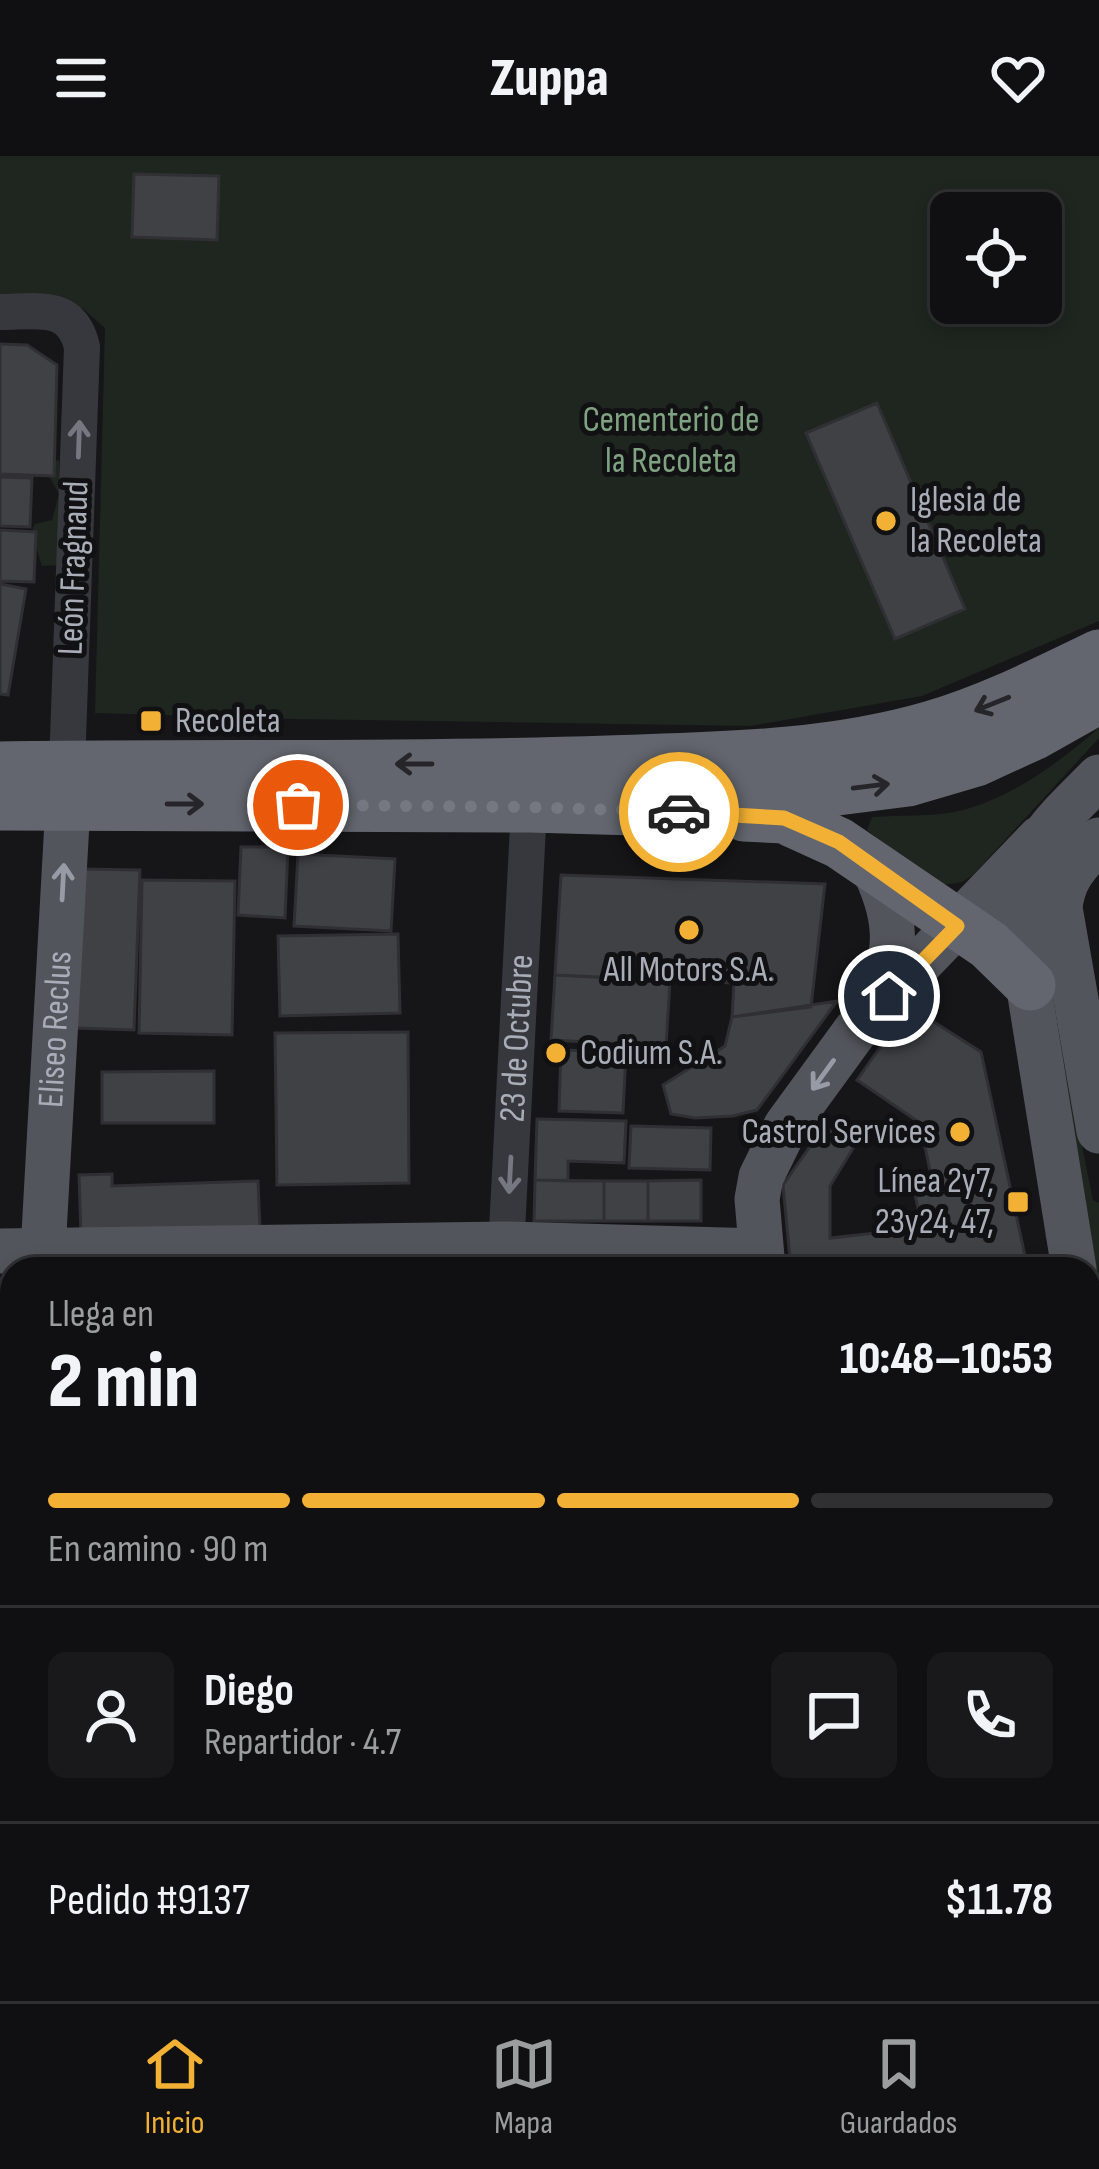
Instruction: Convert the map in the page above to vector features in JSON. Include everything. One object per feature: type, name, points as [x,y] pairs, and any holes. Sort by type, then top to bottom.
[{"type":"highway","points":[[0,805],[67,786],[779,754],[932,726],[994,704],[1099,656]]},
{"type":"highway","points":[[672,811],[908,781],[976,761],[1099,698]]},
{"type":"highway","points":[[0,767],[67,786],[784,818],[839,842],[871,863],[989,945],[1030,986]]},
{"type":"main road","points":[[856,1030],[1033,854],[1099,777]]},
{"type":"main road","name":"Eliseo Reclus","points":[[29,1257],[67,786]]},
{"type":"main road","points":[[1033,854],[1016,908],[1072,1257]]},
{"type":"main road","points":[[1086,854],[1062,889],[1060,908],[1099,1131]]},
{"type":"main road","points":[[762,1257],[757,1199],[772,1150],[856,1030],[882,986],[893,950],[892,920],[871,863]]},
{"type":"main road","points":[[29,1257],[570,1257]]},
{"type":"street","name":"León Fragnaud","points":[[0,312],[57,312],[79,330],[82,346],[67,786]]},
{"type":"street","name":"23 de Octubre","points":[[506,1256],[529,807]]},
{"type":"green space","name":"Cementerio de la Recoleta","points":[[0,156],[1099,156],[1099,621],[922,696],[750,726],[95,713],[105,328],[82,308],[46,304],[0,324]]},
{"type":"green space","points":[[59,460],[64,565],[42,566],[29,537],[35,524],[52,520],[59,494],[42,463]]},
{"type":"green space","points":[[1099,728],[1099,738],[962,882],[937,886],[867,830],[872,817],[949,813],[979,805],[1051,766]]},
{"type":"green space","points":[[1038,931],[1093,1200],[1099,1203],[1099,1257],[1056,1257],[1045,1236],[1050,1224],[1086,1201]]},
{"type":"building","points":[[134,174],[219,176],[217,240],[132,237]]},
{"type":"building","points":[[0,344],[27,345],[57,365],[54,476],[0,474]]},
{"type":"building","name":"Iglesia de la Recoleta","points":[[877,403],[965,609],[895,639],[806,433]]},
{"type":"building","points":[[0,477],[32,478],[30,527],[0,526]]},
{"type":"building","points":[[0,530],[36,532],[34,582],[0,581]]},
{"type":"building","points":[[0,584],[26,589],[8,695],[0,694]]},
{"type":"building","points":[[241,847],[288,847],[285,918],[238,915]]},
{"type":"building","points":[[298,854],[395,859],[391,931],[294,926]]},
{"type":"building","points":[[81,869],[140,870],[134,1030],[76,1028]]},
{"type":"building","name":"All Motors S.A.","points":[[561,875],[825,884],[811,1007],[732,1017],[734,983],[555,975]]},
{"type":"building","points":[[142,880],[235,881],[232,1035],[139,1033]]},
{"type":"building","points":[[398,934],[400,1013],[280,1016],[278,936]]},
{"type":"building","points":[[555,975],[670,981],[666,1046],[551,1040]]},
{"type":"building","points":[[837,1001],[757,1110],[695,1118],[671,1114],[663,1085],[725,1046],[732,1017]]},
{"type":"building","name":"Castrol Services","points":[[909,1006],[981,1052],[1025,1256],[790,1257],[783,1185],[828,1121],[857,1142],[830,1186],[830,1238],[922,1228],[914,1189],[934,1190],[920,1123],[857,1080]]},
{"type":"building","points":[[408,1032],[409,1183],[277,1185],[275,1033]]},
{"type":"building","points":[[561,1050],[626,1052],[623,1113],[559,1111]]},
{"type":"building","points":[[214,1071],[214,1123],[102,1123],[102,1072]]},
{"type":"building","points":[[537,1119],[626,1121],[624,1163],[568,1161],[568,1181],[535,1180]]},
{"type":"building","points":[[631,1126],[711,1128],[710,1170],[629,1168]]},
{"type":"building","points":[[112,1174],[112,1186],[258,1181],[260,1229],[81,1235],[79,1175]]},
{"type":"building","points":[[535,1180],[604,1181],[604,1221],[534,1221]]},
{"type":"building","points":[[701,1180],[701,1221],[648,1221],[648,1181]]},
{"type":"building","points":[[604,1181],[648,1181],[648,1221],[604,1221]]},
{"type":"way so far","points":[[298,805],[679,812]]},
{"type":"place","name":"Iglesia de la Recoleta","points":[[886,521]]},
{"type":"place","name":"Recoleta","points":[[151,721]]},
{"type":"place","name":"All Motors S.A.","points":[[689,930]]},
{"type":"place","name":"Codium S.A.","points":[[556,1053]]},
{"type":"place","name":"Castrol Services","points":[[960,1132]]},
{"type":"place","name":"Línea 2y7, 23y24, 47,","points":[[1018,1202]]},
{"type":"route","points":[[679,812],[784,818],[839,842],[957,926],[889,996]]}]
